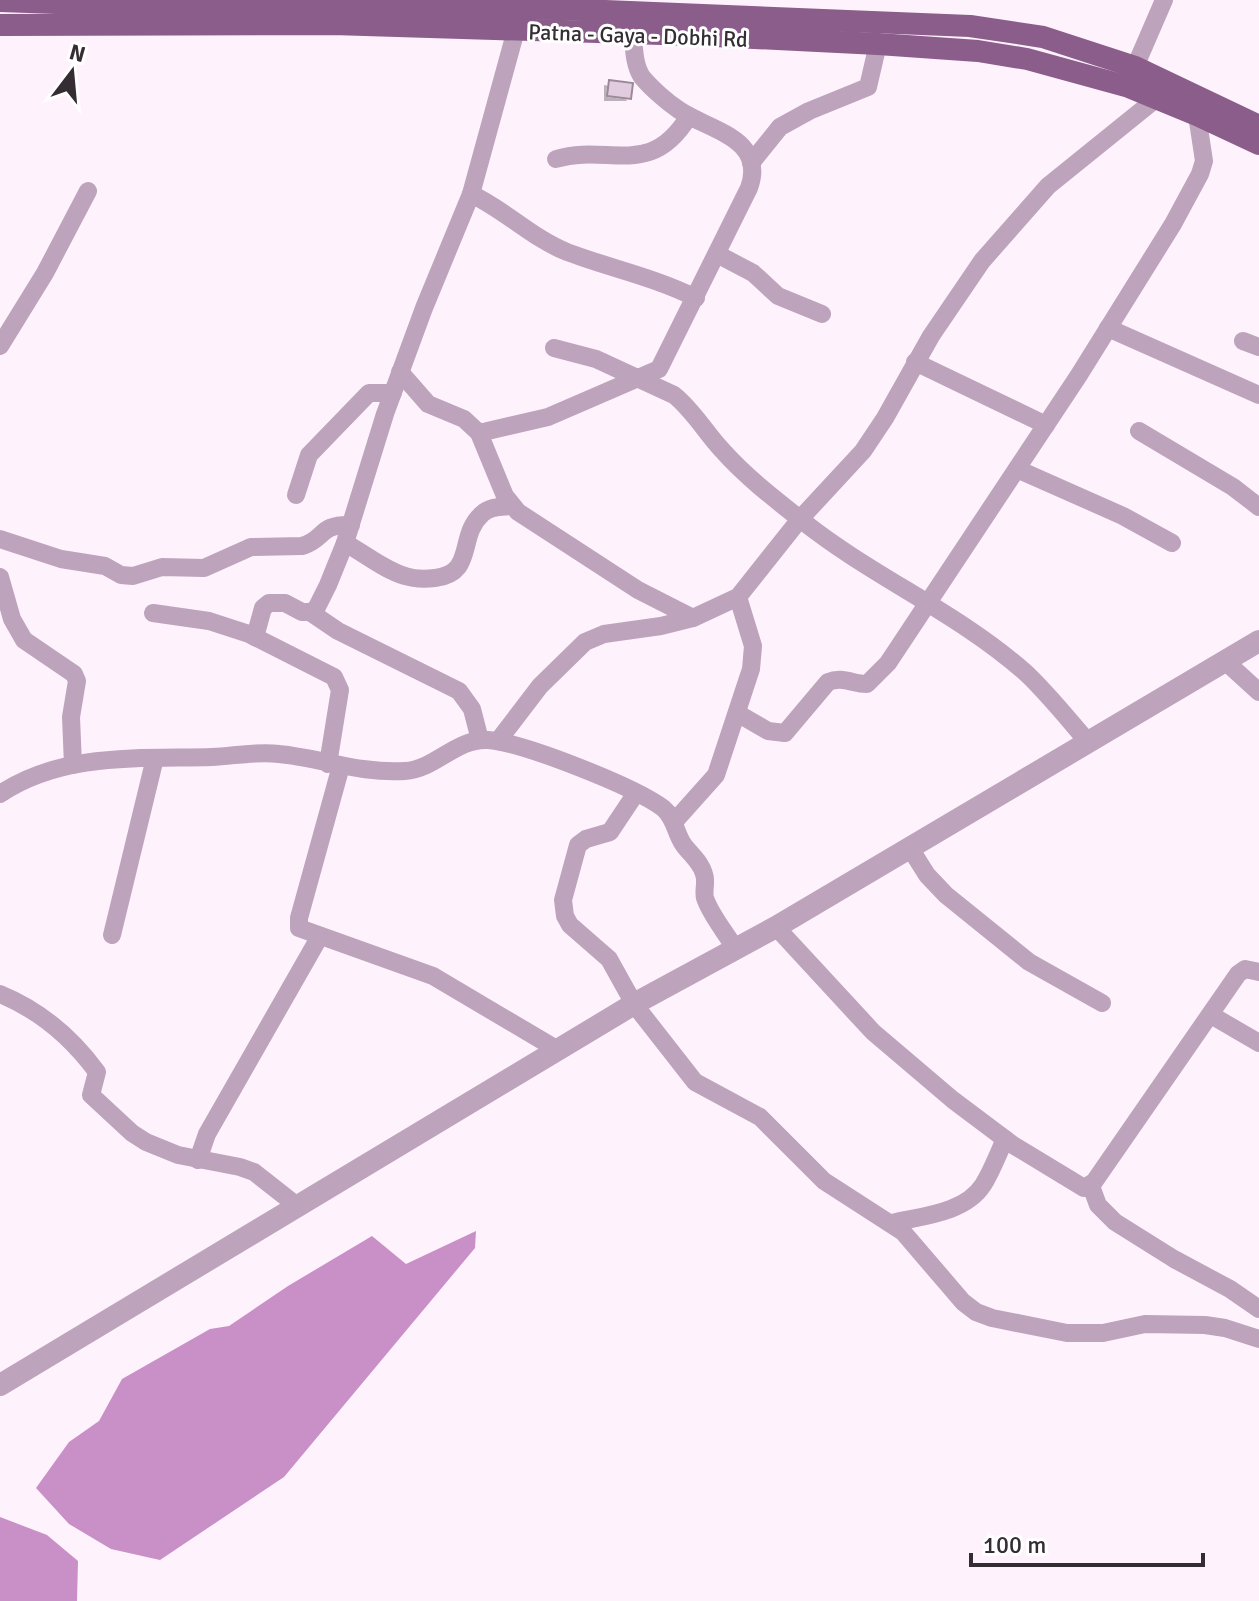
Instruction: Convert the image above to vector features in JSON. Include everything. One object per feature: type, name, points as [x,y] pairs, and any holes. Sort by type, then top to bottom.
[{"type":"main road","name":"Patna - Gaya - Dobhi Rd","points":[[0,1],[112,5],[558,4],[970,26],[1043,37],[1135,67],[1259,126]]},
{"type":"main road","name":"Patna - Gaya - Dobhi Rd","points":[[0,25],[333,24],[878,44],[978,51],[1091,75],[1157,98],[1259,144]]},
{"type":"street","points":[[1135,67],[1164,0]]},
{"type":"street","points":[[551,31],[558,4]]},
{"type":"street","points":[[255,637],[263,608],[269,603],[285,603],[302,612],[310,612],[316,609],[322,598],[348,534],[400,372],[471,194],[516,30]]},
{"type":"street","points":[[479,433],[548,417],[659,369],[749,188],[754,171],[744,149],[733,137],[678,110],[640,73],[633,35]]},
{"type":"street","points":[[751,163],[780,127],[809,111],[868,87],[878,44]]},
{"type":"street","points":[[489,741],[585,642],[604,634],[693,618],[738,597],[800,519],[863,451],[971,275],[1021,215],[1061,174],[1157,98]]},
{"type":"street","points":[[737,713],[768,731],[785,733],[828,682],[837,678],[854,684],[867,684],[876,676],[1046,425],[1173,224],[1204,161],[1197,115]]},
{"type":"street","points":[[556,159],[581,154],[617,157],[645,153],[672,138],[689,116]]},
{"type":"street","points":[[0,346],[45,273],[88,191]]},
{"type":"street","points":[[471,194],[498,207],[565,251],[629,271],[696,298]]},
{"type":"street","points":[[717,254],[753,273],[778,296],[822,314]]},
{"type":"street","points":[[1108,328],[1259,395]]},
{"type":"street","points":[[554,348],[581,354],[637,377],[666,390],[683,402],[744,473],[800,519],[1026,673],[1088,742]]},
{"type":"street","points":[[915,362],[1046,425]]},
{"type":"street","points":[[400,372],[428,404],[464,419],[479,433],[511,506],[638,590],[693,618]]},
{"type":"street","points":[[296,495],[312,450],[369,393],[393,393]]},
{"type":"street","points":[[1139,431],[1226,482],[1259,507]]},
{"type":"street","points":[[1017,469],[1123,516],[1172,543]]},
{"type":"street","points":[[0,539],[61,559],[105,566],[121,575],[133,576],[162,567],[204,568],[251,547],[310,544],[330,526],[348,534],[403,576],[433,578],[451,575],[459,568],[472,528],[482,513],[491,508],[511,506]]},
{"type":"street","points":[[0,577],[17,630],[24,640],[74,674],[77,681],[71,717],[73,765]]},
{"type":"street","points":[[674,822],[716,775],[751,669],[753,646],[738,597]]},
{"type":"street","points":[[310,612],[338,631],[459,691],[489,741]]},
{"type":"street","points":[[153,613],[209,621],[255,637],[337,681],[340,690],[334,765],[298,924],[303,931],[433,976],[558,1050]]},
{"type":"street","points":[[0,1385],[634,1004],[776,927],[1259,641]]},
{"type":"street","points":[[1225,661],[1259,692]]},
{"type":"street","points":[[0,794],[36,777],[73,765],[104,760],[263,753],[378,771],[414,771],[434,763],[467,742],[489,741],[557,761],[636,793],[665,810],[674,822],[682,843],[704,871],[705,897],[736,950]]},
{"type":"street","points":[[112,935],[155,758]]},
{"type":"street","points":[[636,793],[610,832],[586,839],[578,845],[563,900],[565,916],[570,925],[609,959],[634,1004],[695,1082],[760,1117],[824,1181],[892,1223],[915,1244],[963,1302],[976,1312],[1067,1333],[1084,1334],[1145,1324],[1205,1325],[1259,1339]]},
{"type":"street","points":[[910,848],[927,875],[946,895],[1029,962],[1102,1003]]},
{"type":"street","points":[[776,927],[873,1032],[953,1100],[1005,1139],[1077,1185],[1091,1186]]},
{"type":"street","points":[[198,1160],[207,1134],[320,936]]},
{"type":"street","points":[[1091,1186],[1241,971],[1259,972]]},
{"type":"street","points":[[0,994],[29,1007],[61,1033],[96,1070],[93,1097],[132,1133],[161,1150],[254,1172],[296,1205]]},
{"type":"street","points":[[1211,1015],[1259,1043]]},
{"type":"street","points":[[892,1223],[970,1201],[983,1186],[1005,1139]]},
{"type":"street","points":[[1091,1186],[1098,1205],[1115,1222],[1259,1309]]},
{"type":"shaded area","points":[[476,1231],[475,1248],[284,1477],[160,1560],[111,1549],[69,1524],[36,1488],[69,1442],[99,1421],[122,1379],[210,1329],[229,1326],[288,1286],[372,1236],[406,1264]]},
{"type":"shaded area","points":[[0,1517],[47,1535],[78,1561],[77,1601],[0,1601]]},
{"type":"building","points":[[609,80],[633,83],[631,99],[607,96]]}]
